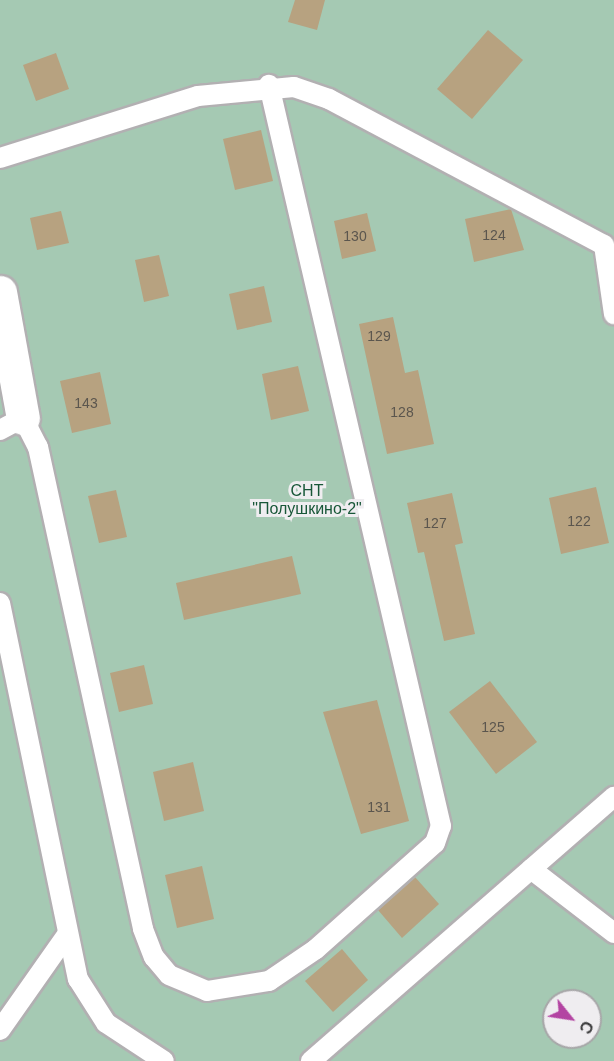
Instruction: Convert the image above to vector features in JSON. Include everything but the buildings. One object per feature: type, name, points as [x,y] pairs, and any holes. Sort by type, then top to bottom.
[{"type":"street","points":[[0,292],[12,424]]},
{"type":"lane","points":[[0,158],[198,96],[269,85],[329,99],[604,244],[614,314]]},
{"type":"lane","points":[[12,424],[38,447],[143,929],[154,957],[169,975],[207,991],[269,981],[316,949],[435,843],[441,826],[269,85]]},
{"type":"lane","points":[[0,603],[66,936],[88,1002],[130,1043],[164,1061]]},
{"type":"lane","points":[[311,1061],[614,797]]},
{"type":"lane","points":[[531,869],[614,933]]},
{"type":"lane","points":[[0,1030],[66,936]]},
{"type":"green space","name":"СНТ \"Полушкино-2\"","points":[[0,0],[614,0],[614,1061],[0,1061]]}]
